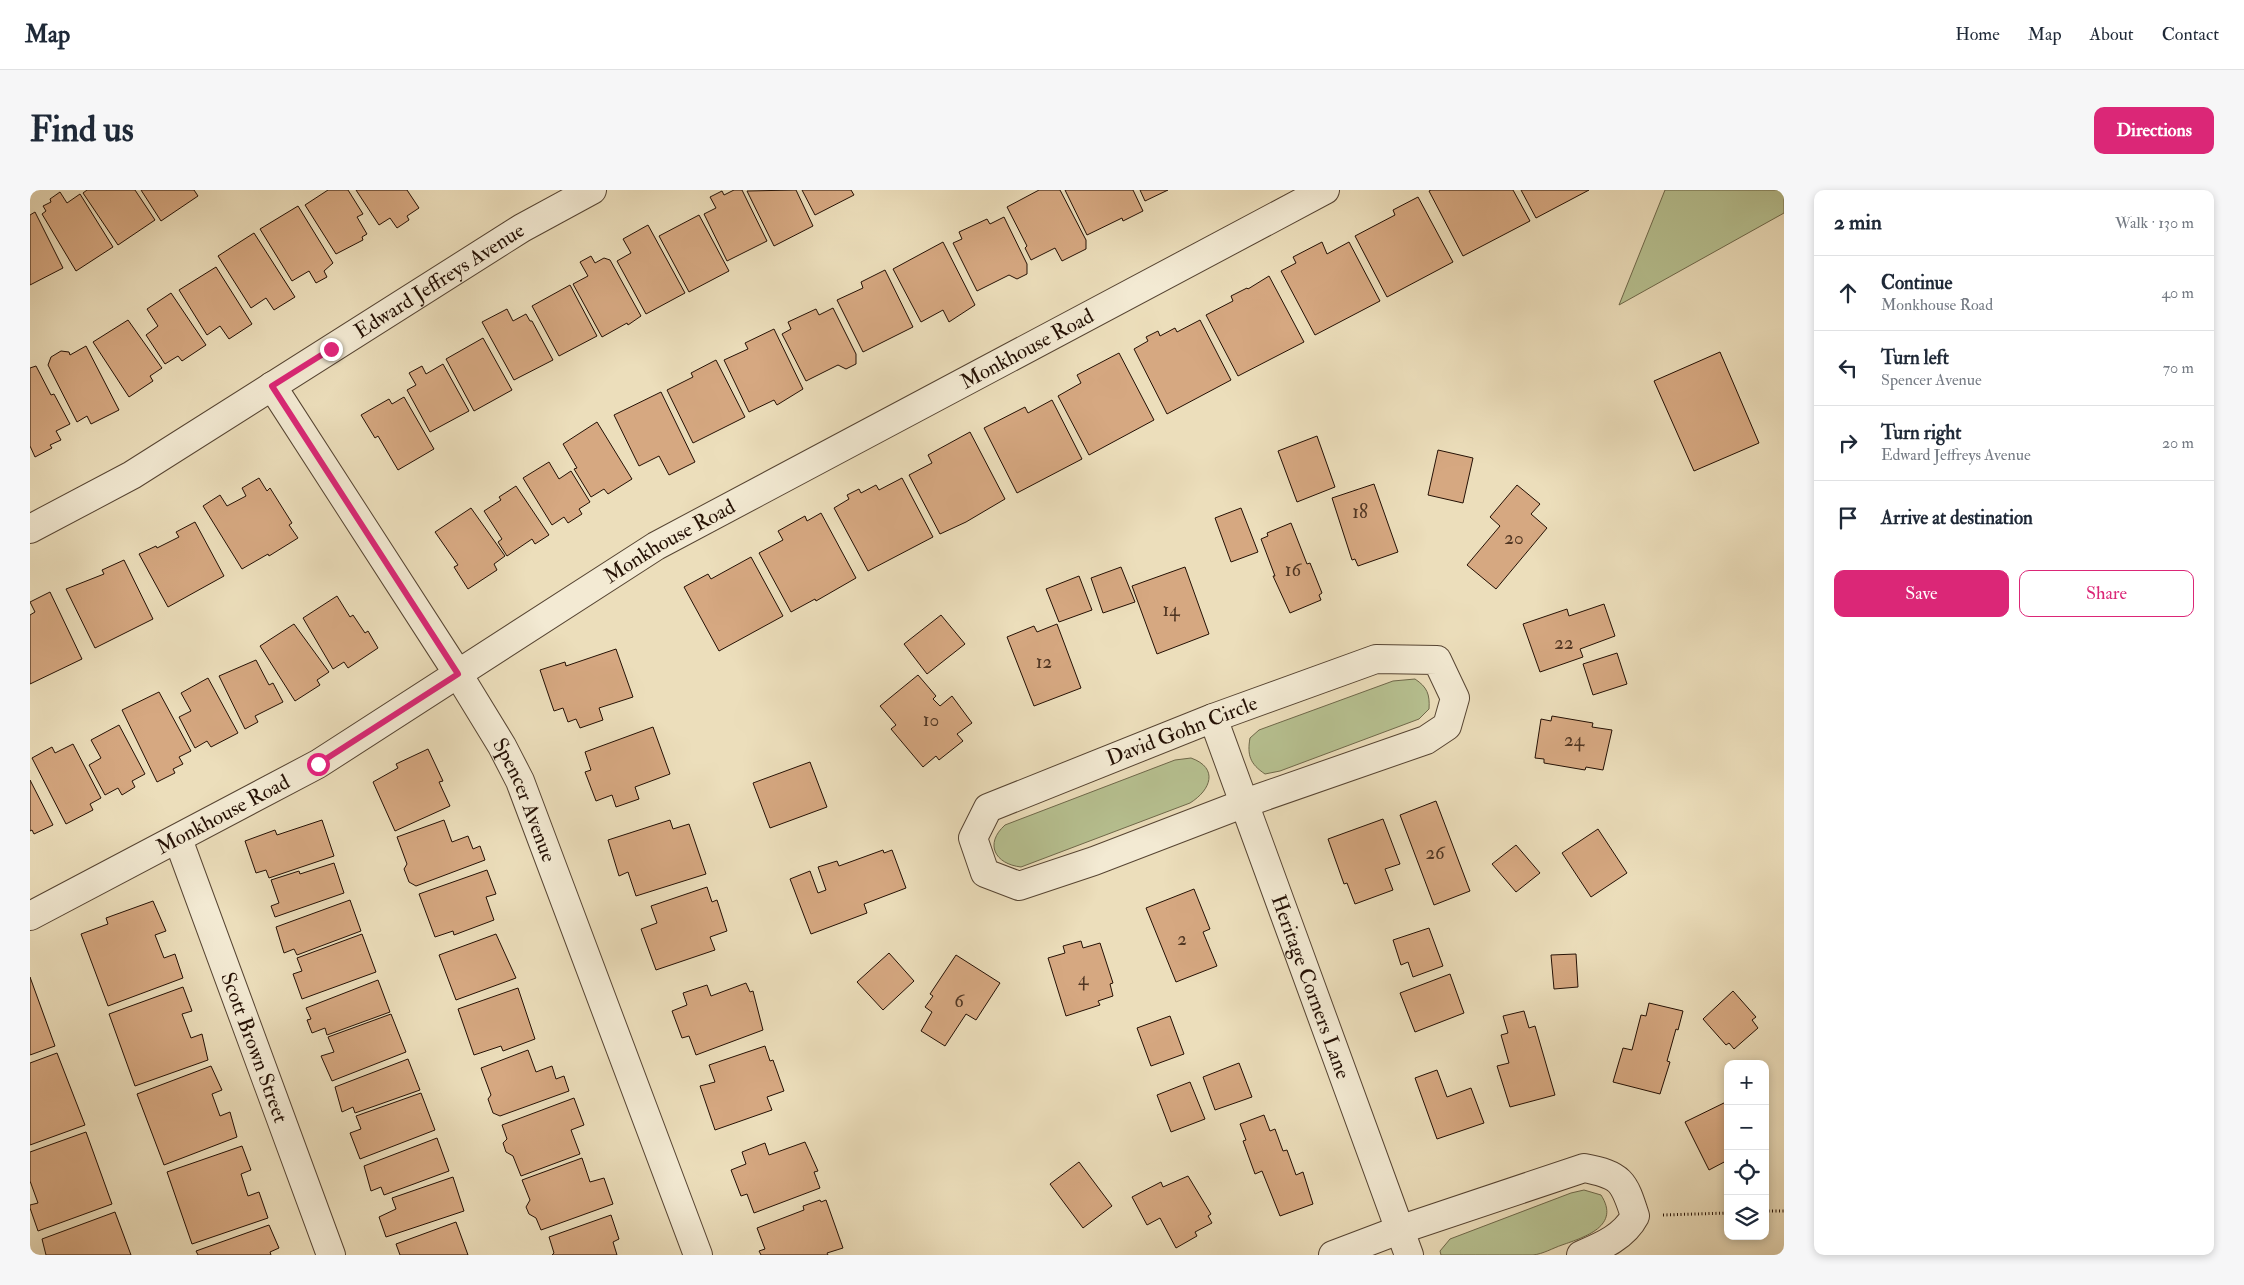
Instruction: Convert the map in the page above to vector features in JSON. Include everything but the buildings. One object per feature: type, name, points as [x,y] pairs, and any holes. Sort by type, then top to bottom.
[{"type":"street","name":"Edward Jeffreys Avenue","points":[[30,529],[132,475],[522,228],[592,190]]},
{"type":"street","name":"Monkhouse Road","points":[[30,916],[318,764],[656,546],[1326,190]]},
{"type":"street","name":"Spencer Avenue","points":[[272,386],[458,674],[502,746],[520,781],[698,1255]]},
{"type":"street","name":"David Gohn Circle","points":[[1376,659],[1436,660],[1455,698],[1447,726],[1426,740],[1244,803],[1094,862],[1019,886],[985,873],[973,838],[988,808],[1213,718],[1376,659]]},
{"type":"street","name":"Heritage Corners Lane","points":[[1213,718],[1409,1255]]},
{"type":"street","name":"Scott Brown Street","points":[[178,839],[331,1255]]},
{"type":"street","points":[[1333,1255],[1399,1230],[1584,1168],[1610,1173],[1626,1189],[1635,1216],[1629,1227],[1612,1240],[1581,1255]]},
{"type":"path","points":[[1769,1211],[1784,1211]]},
{"type":"path","points":[[1635,1216],[1724,1213]]},
{"type":"green space","points":[[1665,190],[1784,190],[1784,213],[1619,305]]},
{"type":"green space","points":[[1415,679],[1425,688],[1429,699],[1429,709],[1419,719],[1280,771],[1265,774],[1253,763],[1249,754],[1250,738],[1259,730],[1393,681]]},
{"type":"green space","points":[[1191,758],[1206,767],[1209,779],[1203,792],[1190,803],[1021,867],[1005,862],[995,852],[995,839],[1005,825],[1175,760]]},
{"type":"green space","points":[[1584,1190],[1601,1195],[1606,1206],[1607,1215],[1604,1222],[1590,1234],[1533,1255],[1441,1255],[1440,1251],[1450,1239],[1571,1193]]},
{"type":"route","points":[[318,764],[458,674],[272,386],[331,349]]}]
